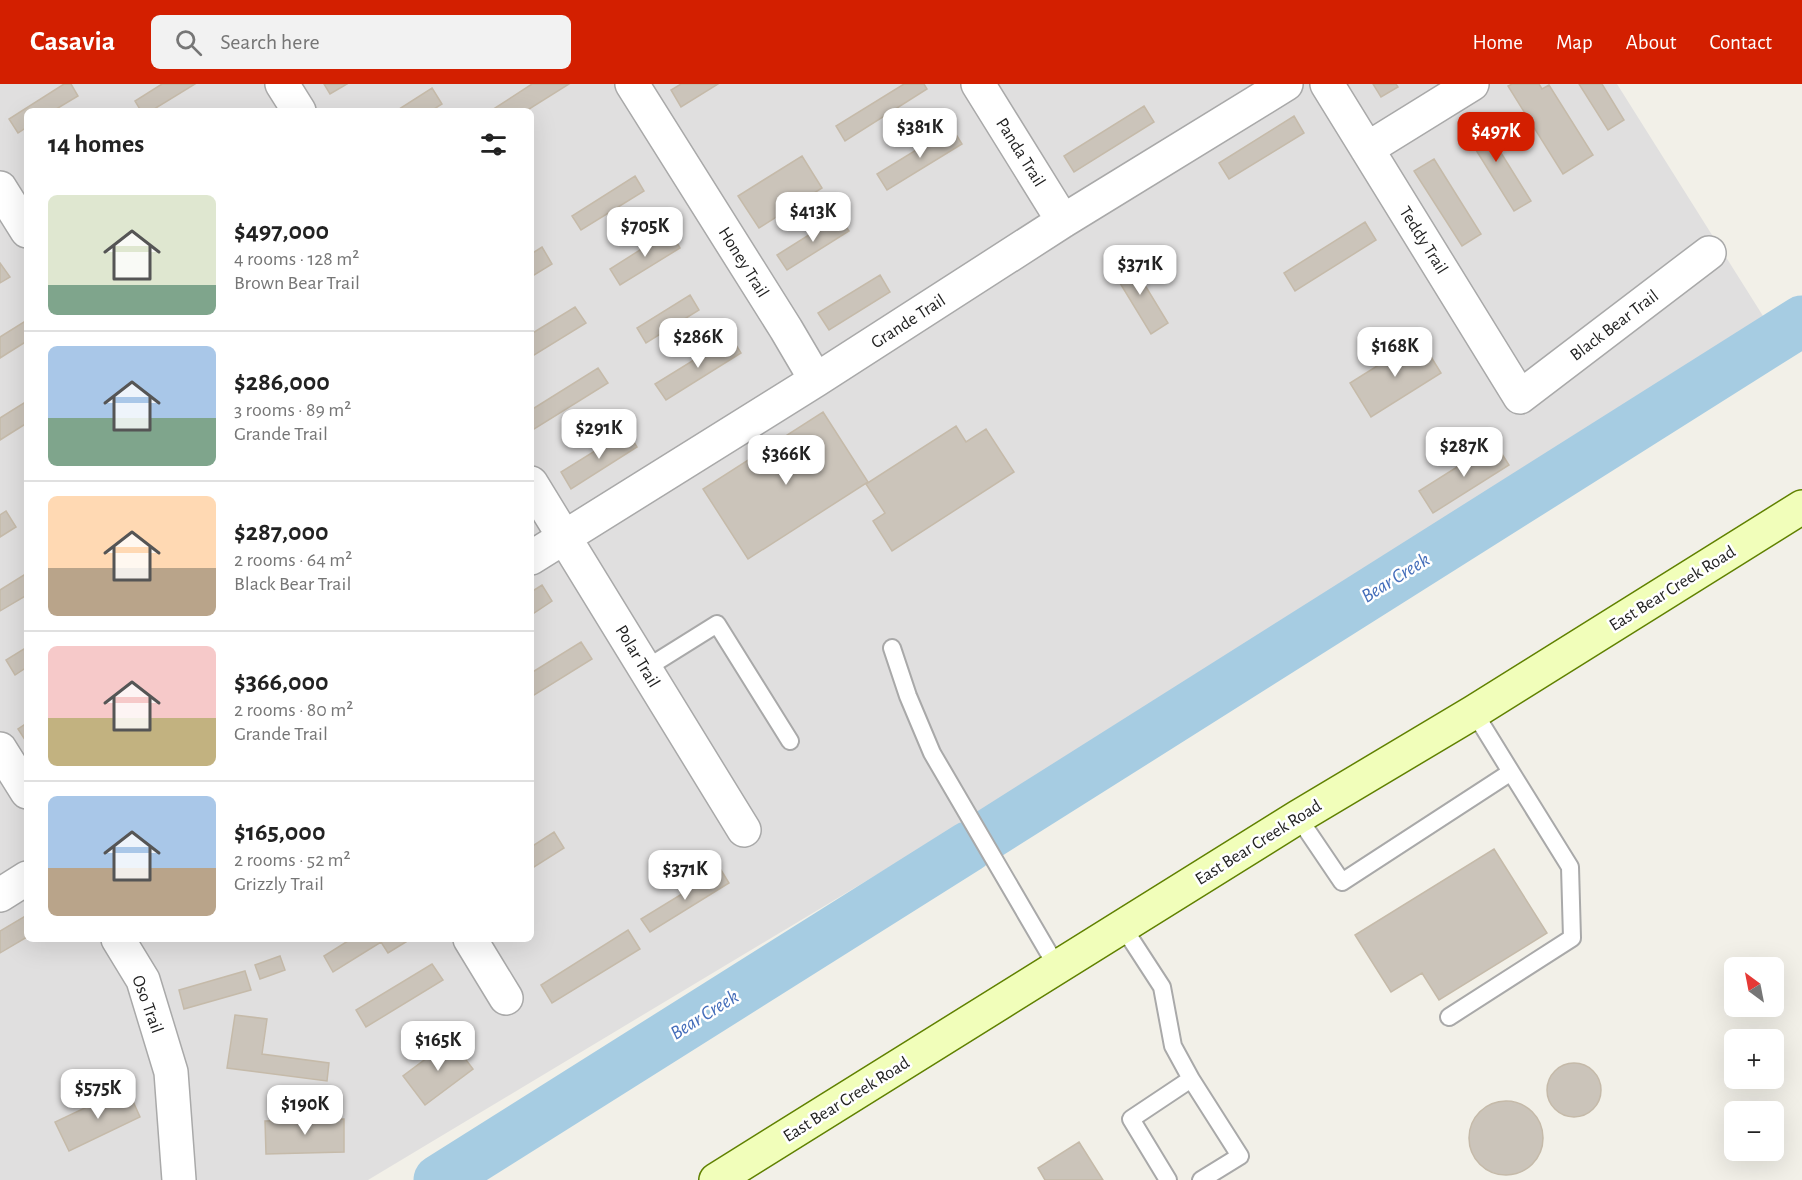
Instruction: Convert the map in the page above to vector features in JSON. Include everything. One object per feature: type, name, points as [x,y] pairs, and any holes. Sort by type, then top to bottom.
[{"type":"main road","name":"East Bear Creek Road","points":[[716,1180],[1298,817],[1474,712],[1802,507]]},
{"type":"street","points":[[282,84],[297,108]]},
{"type":"street","name":"Honey Trail","points":[[632,84],[786,328],[816,380]]},
{"type":"street","name":"Panda Trail","points":[[978,84],[1063,221]]},
{"type":"street","name":"Grande Trail","points":[[534,556],[816,380],[1063,221],[1286,84]]},
{"type":"street","name":"Teddy Trail","points":[[1327,84],[1520,397]]},
{"type":"street","points":[[1367,149],[1472,84]]},
{"type":"street","points":[[0,188],[24,226]]},
{"type":"street","name":"Black Bear Trail","points":[[1520,397],[1709,254]]},
{"type":"street","name":"Polar Trail","points":[[534,488],[744,830]]},
{"type":"street","points":[[0,749],[24,787]]},
{"type":"street","points":[[0,895],[24,880]]},
{"type":"street","name":"Oso Trail","points":[[120,942],[143,980],[171,1072],[179,1180]]},
{"type":"street","points":[[472,942],[506,998]]},
{"type":"lane","points":[[645,669],[717,624],[789,741]]},
{"type":"lane","points":[[892,648],[908,696],[932,753],[1057,967]]},
{"type":"lane","points":[[1449,1017],[1572,938],[1570,867],[1474,712]]},
{"type":"lane","points":[[1298,817],[1342,882],[1511,772]]},
{"type":"lane","points":[[1123,927],[1162,987],[1173,1046],[1240,1156],[1201,1180]]},
{"type":"lane","points":[[1168,1180],[1131,1119],[1191,1079]]},
{"type":"shaded area","points":[[0,84],[1617,84],[1775,335],[368,1180],[0,1180]]},
{"type":"building","points":[[64,84],[71,84],[78,96],[58,108],[26,108]]},
{"type":"building","points":[[162,84],[195,84],[156,108],[139,108],[135,101]]},
{"type":"building","points":[[324,84],[347,84],[330,94]]},
{"type":"building","points":[[532,84],[569,84],[531,108],[495,108]]},
{"type":"building","points":[[681,84],[718,84],[681,107],[671,90]]},
{"type":"building","points":[[904,84],[924,84],[927,89],[845,141],[836,126]]},
{"type":"building","points":[[1373,84],[1396,84],[1398,87],[1381,97]]},
{"type":"building","points":[[1539,84],[1542,89],[1549,85],[1593,155],[1563,174],[1508,86]]},
{"type":"building","points":[[1579,84],[1602,84],[1624,120],[1608,130]]},
{"type":"building","points":[[432,88],[442,104],[436,108],[401,108]]},
{"type":"building","points":[[1144,106],[1154,122],[1074,172],[1064,156]]},
{"type":"building","points":[[24,109],[24,129],[18,133],[9,119]]},
{"type":"building","points":[[1294,116],[1304,133],[1229,179],[1219,163]]},
{"type":"building","points":[[1478,116],[1531,201],[1514,211],[1461,126]]},
{"type":"building","points":[[952,128],[962,144],[887,190],[877,174]]},
{"type":"building","points":[[802,156],[822,188],[759,228],[738,196]]},
{"type":"building","points":[[1434,159],[1481,234],[1462,246],[1414,171]]},
{"type":"building","points":[[635,176],[644,191],[581,230],[572,216]]},
{"type":"building","points":[[839,216],[849,231],[787,270],[777,255]]},
{"type":"building","points":[[1365,222],[1376,240],[1295,291],[1284,273]]},
{"type":"building","points":[[670,231],[680,248],[620,285],[610,269]]},
{"type":"building","points":[[542,247],[552,264],[534,275],[534,252]]},
{"type":"building","points":[[1129,259],[1168,323],[1151,334],[1112,270]]},
{"type":"building","points":[[0,263],[10,277],[0,283]]},
{"type":"building","points":[[880,275],[890,292],[829,330],[818,313]]},
{"type":"building","points":[[690,295],[699,310],[646,343],[637,328]]},
{"type":"building","points":[[575,307],[586,323],[534,355],[534,332]]},
{"type":"building","points":[[24,322],[24,343],[0,358],[0,337]]},
{"type":"building","points":[[731,337],[741,353],[666,400],[655,384]]},
{"type":"building","points":[[1420,339],[1441,373],[1371,417],[1350,383]]},
{"type":"building","points":[[598,368],[608,383],[534,429],[534,408]]},
{"type":"building","points":[[24,403],[24,425],[0,440],[0,418]]},
{"type":"building","points":[[823,412],[868,482],[748,559],[703,489]]},
{"type":"building","points":[[956,426],[966,442],[986,429],[1014,472],[892,551],[873,521],[885,513],[866,484]]},
{"type":"building","points":[[627,431],[637,447],[571,489],[561,472]]},
{"type":"building","points":[[1495,443],[1509,465],[1433,513],[1419,491]]},
{"type":"building","points":[[6,511],[16,527],[0,537],[0,515]]},
{"type":"building","points":[[24,575],[24,597],[0,611],[0,590]]},
{"type":"building","points":[[542,585],[552,601],[534,613],[534,590]]},
{"type":"building","points":[[581,642],[592,659],[534,695],[534,671]]},
{"type":"building","points":[[24,649],[24,669],[15,675],[6,660]]},
{"type":"building","points":[[24,725],[24,738],[18,729]]},
{"type":"building","points":[[554,832],[564,848],[534,867],[534,845]]},
{"type":"building","points":[[1494,849],[1547,933],[1439,1000],[1422,973],[1391,992],[1355,935]]},
{"type":"building","points":[[721,870],[729,883],[650,932],[641,919]]},
{"type":"building","points":[[24,917],[24,939],[0,953],[0,931]]},
{"type":"building","points":[[628,930],[640,949],[552,1003],[541,985]]},
{"type":"building","points":[[346,942],[381,942],[333,972],[324,956]]},
{"type":"building","points":[[381,942],[406,942],[388,953]]},
{"type":"building","points":[[280,956],[285,970],[260,979],[255,965]]},
{"type":"building","points":[[432,964],[443,980],[366,1027],[356,1010]]},
{"type":"building","points":[[245,971],[251,990],[184,1009],[179,990]]},
{"type":"building","points":[[235,1015],[267,1019],[262,1054],[329,1063],[327,1081],[227,1068]]},
{"type":"building","points":[[451,1040],[473,1069],[425,1105],[403,1076]]},
{"type":"building","points":[[1569,1063],[1579,1063],[1589,1067],[1597,1075],[1601,1090],[1597,1105],[1589,1113],[1579,1117],[1569,1117],[1559,1113],[1551,1105],[1547,1095],[1547,1085],[1551,1075],[1559,1067]]},
{"type":"building","points":[[127,1088],[140,1117],[69,1151],[55,1122]]},
{"type":"building","points":[[1506,1101],[1520,1104],[1532,1112],[1540,1124],[1543,1138],[1540,1152],[1532,1164],[1520,1172],[1506,1175],[1492,1172],[1480,1164],[1472,1152],[1469,1138],[1472,1124],[1480,1112],[1492,1104]]},
{"type":"building","points":[[344,1119],[344,1152],[266,1154],[265,1121]]},
{"type":"building","points":[[1079,1142],[1103,1180],[1045,1180],[1038,1168]]},
{"type":"waterway","name":"Bear Creek","points":[[989,834],[1802,321]]},
{"type":"waterway","name":"Bear Creek","points":[[439,1180],[968,847]]}]
